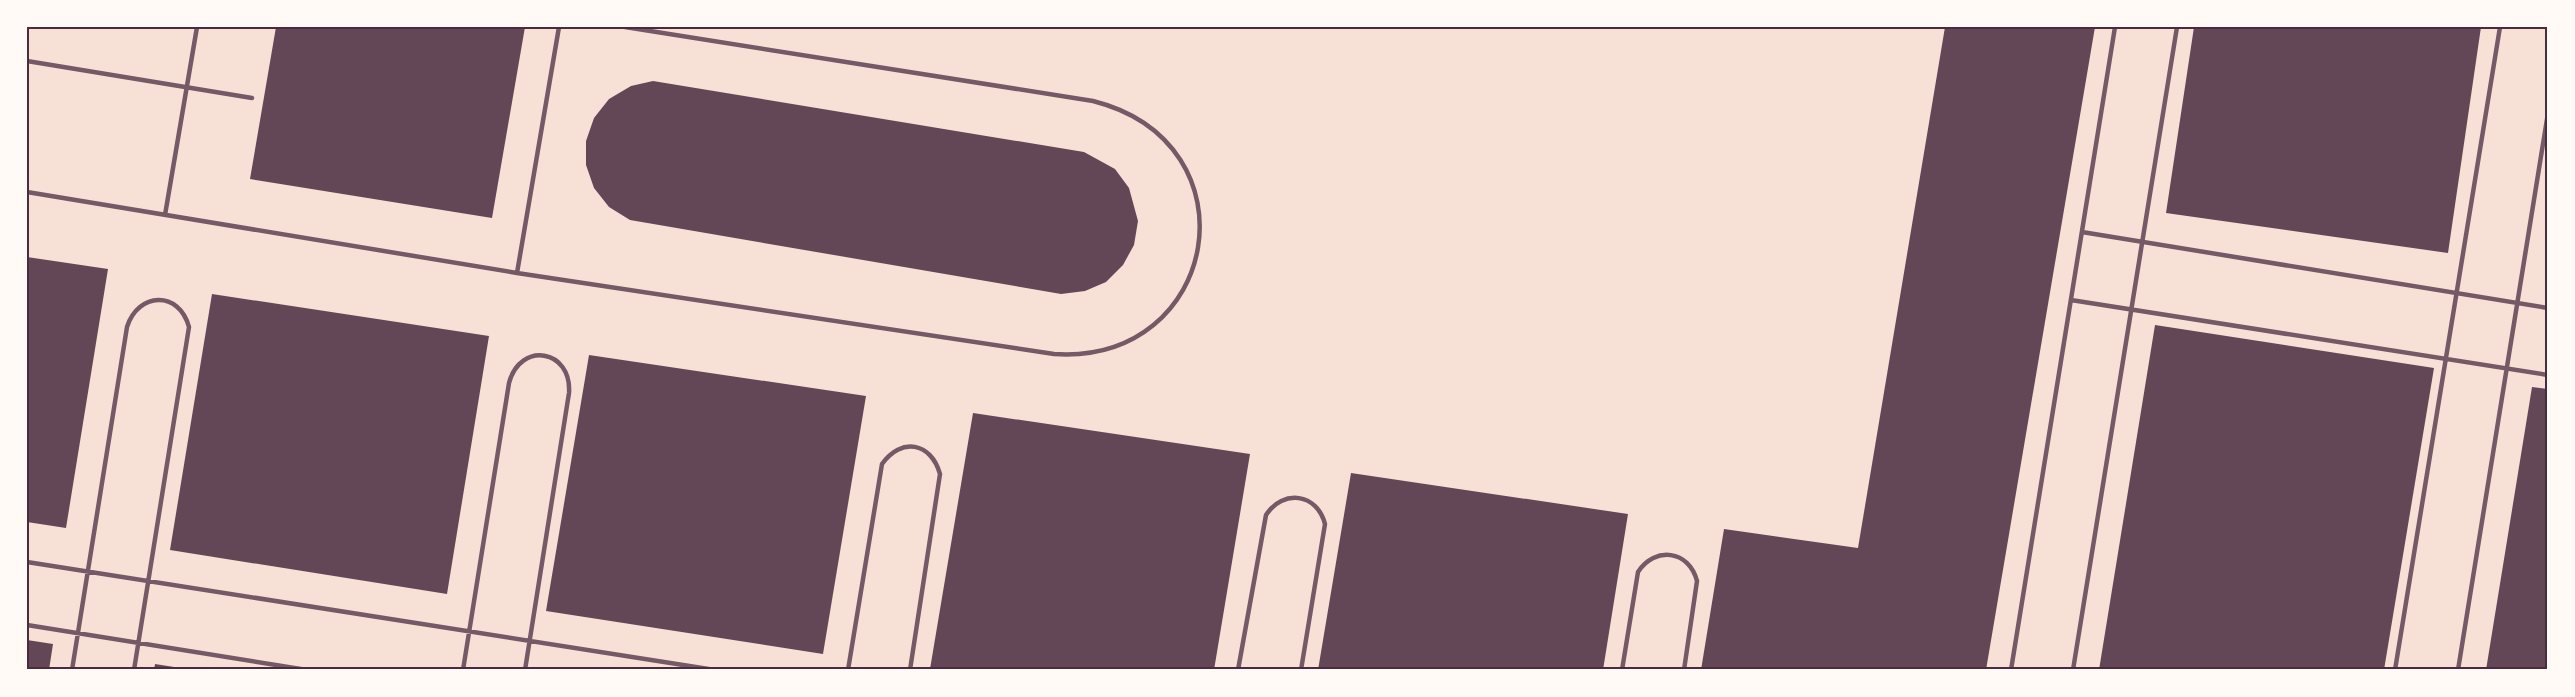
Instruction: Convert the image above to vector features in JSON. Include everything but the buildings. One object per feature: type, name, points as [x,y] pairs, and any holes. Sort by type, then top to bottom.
[{"type":"lane","points":[[165,215],[197,27]]},
{"type":"lane","points":[[517,273],[559,27]]},
{"type":"lane","points":[[27,192],[517,273],[1075,356],[1116,347],[1152,327],[1181,295],[1190,276],[1200,236],[1196,194],[1179,156],[1166,140],[1133,114],[1093,101],[625,27]]},
{"type":"lane","points":[[2011,670],[2115,27]]},
{"type":"lane","points":[[2073,670],[2177,27]]},
{"type":"lane","points":[[2396,670],[2500,27]]},
{"type":"lane","points":[[27,61],[252,98]]},
{"type":"lane","points":[[2458,670],[2548,113]]},
{"type":"lane","points":[[2082,232],[2548,308]]},
{"type":"lane","points":[[72,670],[127,327],[136,309],[144,303],[163,300],[181,309],[189,327],[134,670]]},
{"type":"lane","points":[[2071,300],[2548,375]]},
{"type":"lane","points":[[463,670],[512,373],[525,359],[545,356],[562,365],[570,383],[525,670]]},
{"type":"lane","points":[[848,670],[882,464],[896,450],[915,447],[932,456],[940,474],[910,670]]},
{"type":"lane","points":[[1238,670],[1266,514],[1272,506],[1289,497],[1309,500],[1322,514],[1324,524],[1301,670]]},
{"type":"lane","points":[[1622,670],[1638,572],[1652,557],[1671,554],[1689,564],[1697,581],[1684,670]]},
{"type":"lane","points":[[27,562],[715,670]]},
{"type":"lane","points":[[27,626],[308,670]]}]
